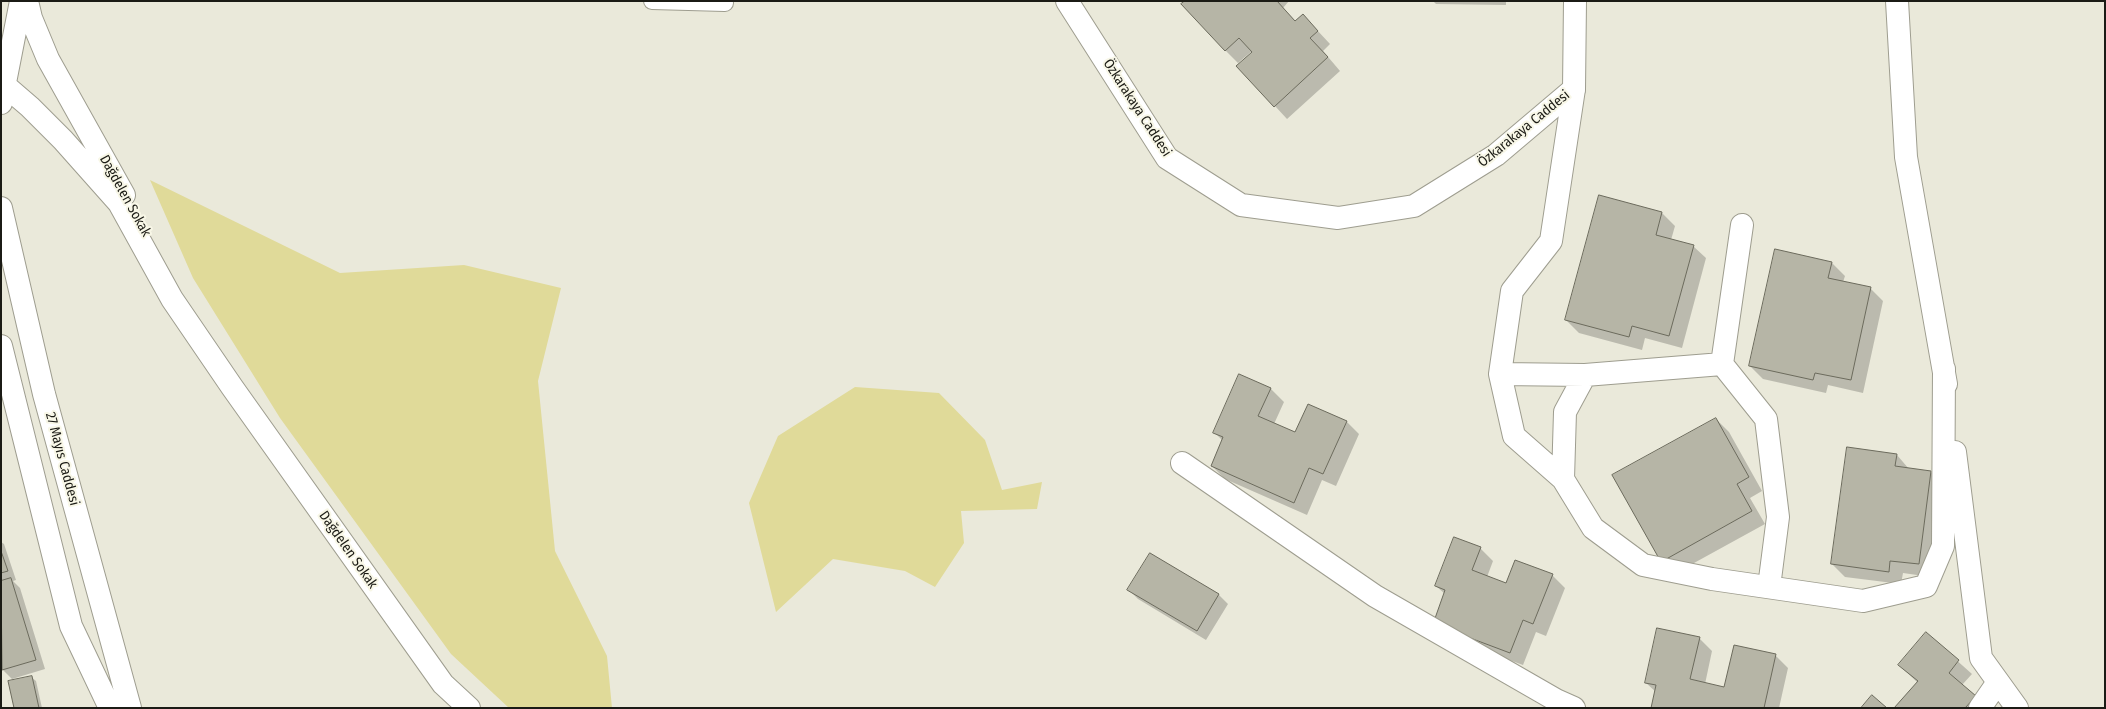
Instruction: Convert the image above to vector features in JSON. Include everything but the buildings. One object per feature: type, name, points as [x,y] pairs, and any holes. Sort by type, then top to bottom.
[{"type":"street","points":[[2,89],[21,1]]},
{"type":"street","name":"Dağdelen Sokak","points":[[26,1],[31,18],[48,59],[232,387]]},
{"type":"street","name":"Özkarakaya Caddesi","points":[[1067,1],[1167,158],[1241,205],[1338,218],[1414,206],[1496,155],[1574,90],[1576,1]]},
{"type":"street","points":[[1897,1],[1906,157],[1944,370],[1981,658],[2017,708]]},
{"type":"street","name":"Dağdelen Sokak","points":[[2,89],[63,140],[119,203],[172,299],[232,387],[443,684],[470,708]]},
{"type":"street","points":[[1574,90],[1551,241],[1512,291],[1500,374],[1514,436],[1563,479],[1593,528],[1643,565],[1712,579],[1863,601],[1926,586],[1942,546],[1944,370]]},
{"type":"street","name":"27 Mayıs Caddesi","points":[[1,208],[44,394],[130,708]]},
{"type":"street","points":[[1742,225],[1722,364],[1766,419],[1778,517],[1769,587]]},
{"type":"street","points":[[1,346],[71,626],[110,708]]},
{"type":"street","points":[[1500,374],[1585,375],[1722,364]]},
{"type":"street","points":[[1563,479],[1565,412],[1585,375]]},
{"type":"street","points":[[1182,463],[1376,596],[1556,700],[1574,708]]},
{"type":"street","points":[[1980,708],[1998,682]]},
{"type":"lane","points":[[652,1],[725,3]]},
{"type":"shaded area","points":[[150,180],[340,273],[464,265],[561,288],[538,381],[555,551],[607,656],[612,708],[509,708],[451,654],[280,418],[193,278]]},
{"type":"shaded area","points":[[855,387],[939,393],[985,440],[1002,490],[1042,482],[1037,509],[961,511],[964,543],[935,587],[905,571],[833,559],[776,612],[749,503],[778,436]]}]
